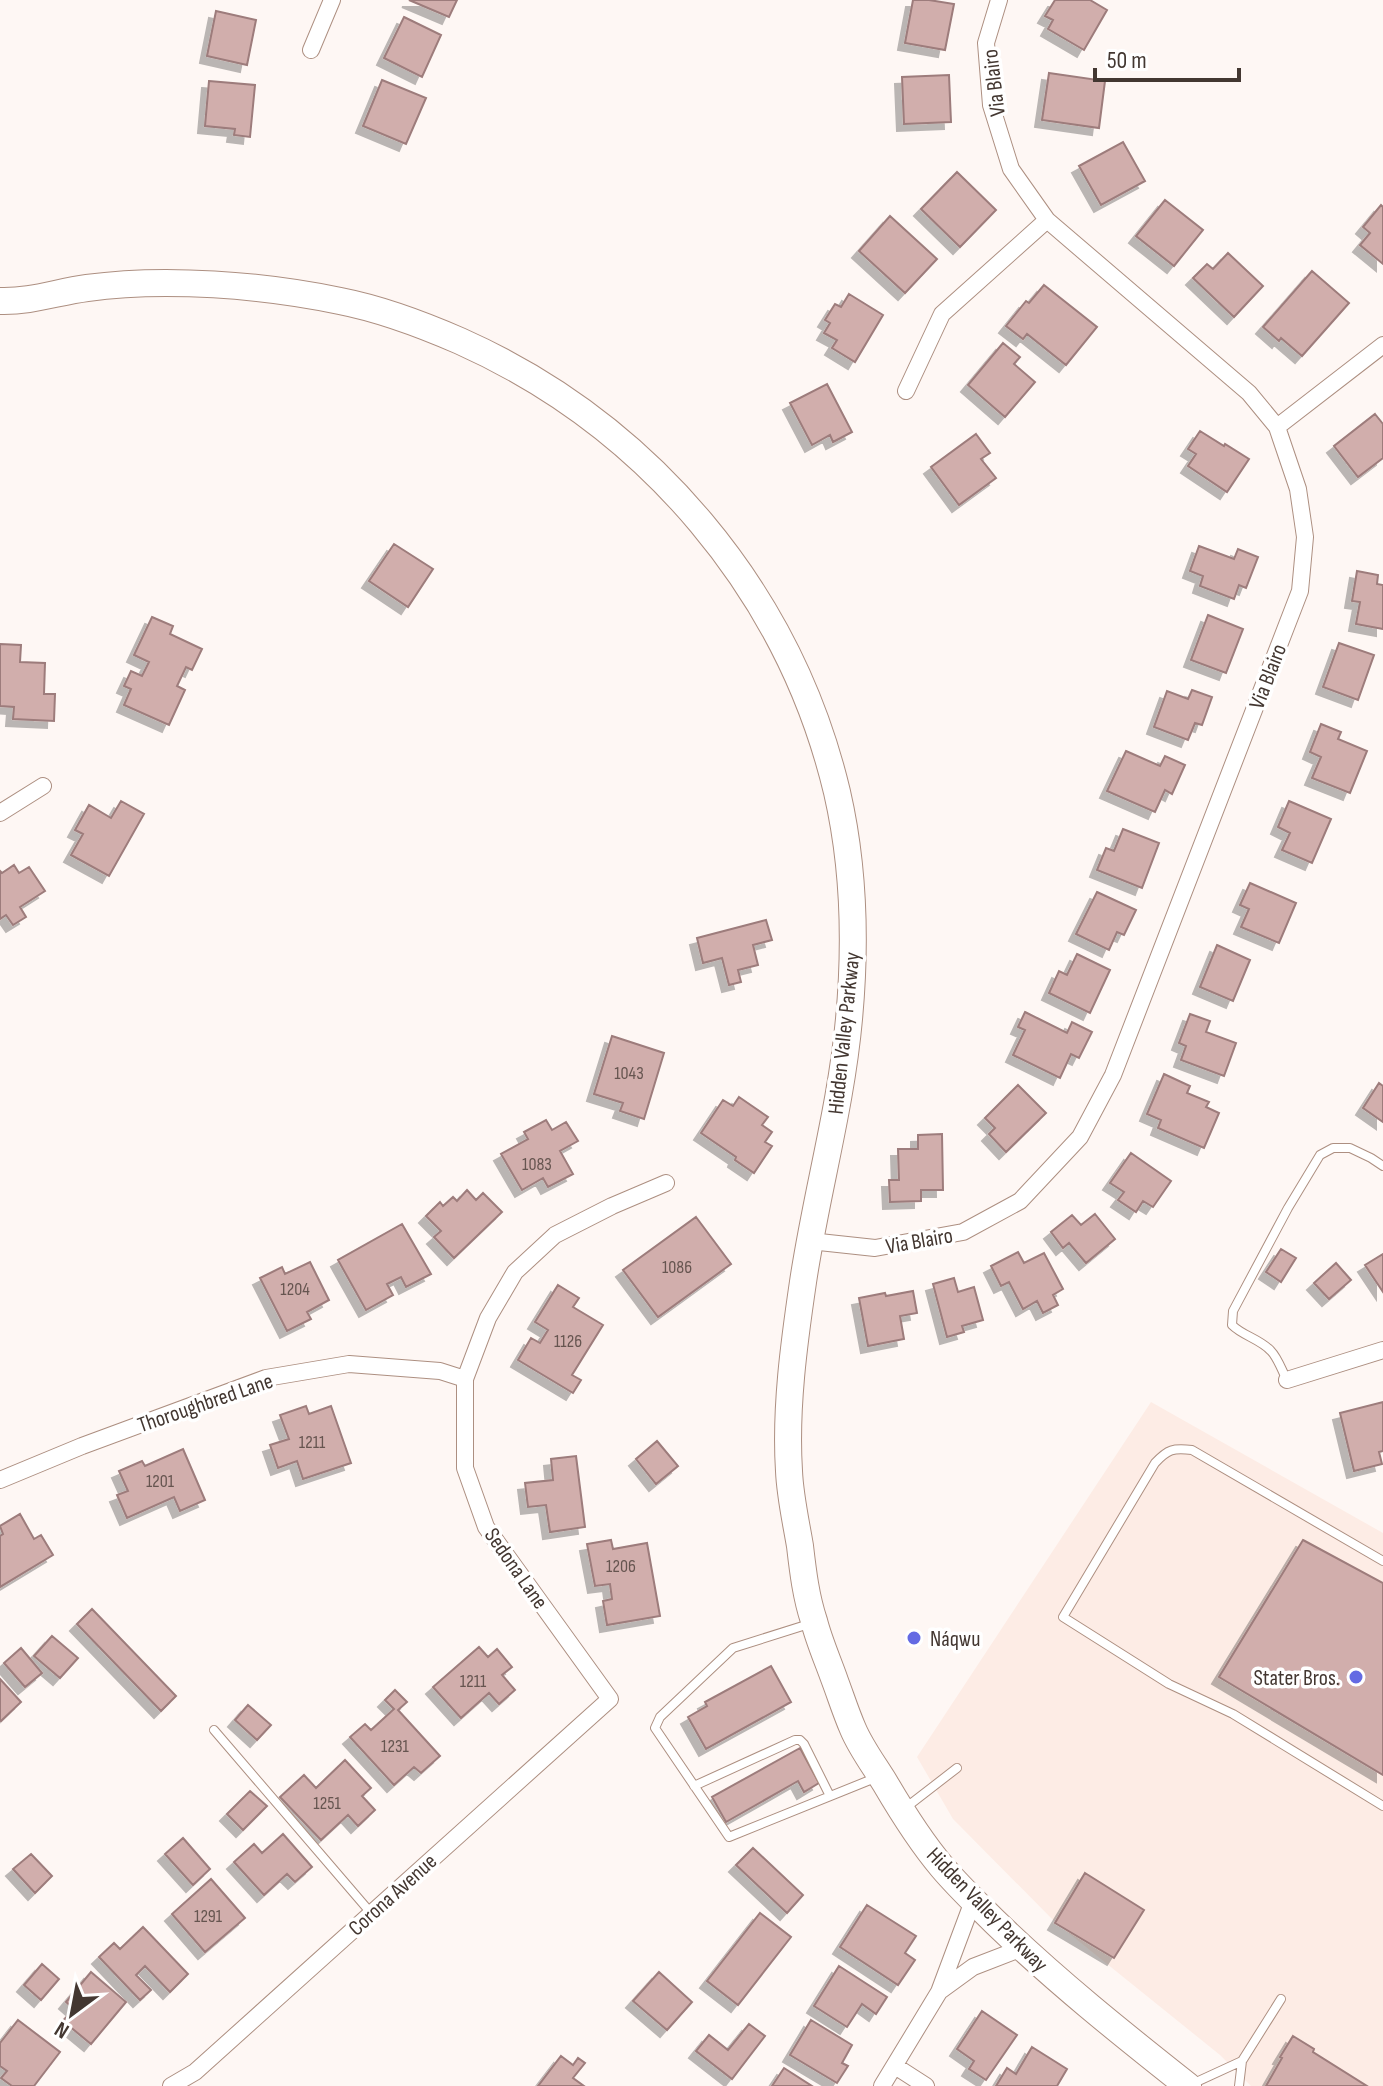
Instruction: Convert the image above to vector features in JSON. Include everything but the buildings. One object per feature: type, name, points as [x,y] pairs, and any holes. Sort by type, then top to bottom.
[{"type":"main road","name":"Hidden Valley Parkway","points":[[0,321],[11,301],[88,288],[169,283],[247,287],[342,301],[420,324],[493,356],[546,387],[610,432],[666,482],[718,542],[761,606],[792,665],[813,715],[837,793],[850,870],[853,949],[849,1024],[838,1100],[803,1280],[789,1411],[789,1473],[806,1590],[814,1623],[854,1733],[902,1811],[942,1867],[1022,1948],[1103,2019],[1188,2086]]},
{"type":"street","points":[[311,50],[332,0]]},
{"type":"street","name":"Via Blairo","points":[[810,1241],[875,1248],[963,1232],[1020,1201],[1080,1137],[1113,1075],[1300,591],[1305,537],[1298,489],[1277,427],[1249,393],[1047,220],[1011,169],[991,105],[986,43],[999,0]]},
{"type":"street","points":[[906,391],[942,314],[1047,220]]},
{"type":"street","points":[[1277,427],[1383,345]]},
{"type":"street","points":[[0,813],[43,786]]},
{"type":"street","name":"Sedona Lane","points":[[610,1699],[486,1527],[465,1468],[465,1379],[488,1318],[515,1272],[555,1235],[666,1183]]},
{"type":"street","points":[[1287,1380],[1383,1350]]},
{"type":"street","name":"Thoroughbred Lane","points":[[0,1480],[266,1378],[349,1364],[440,1371],[465,1379]]},
{"type":"street","name":"Corona Avenue","points":[[171,2086],[195,2072],[610,1699]]},
{"type":"street","points":[[882,2086],[939,1992],[973,1901]]},
{"type":"street","points":[[939,1992],[973,1967],[1022,1948]]},
{"type":"street","points":[[895,2066],[926,2086]]},
{"type":"lane","points":[[1287,1380],[1272,1351],[1232,1325],[1233,1311],[1320,1155],[1333,1148],[1350,1148],[1383,1166]]},
{"type":"lane","points":[[1383,1561],[1192,1450],[1167,1451],[1155,1463],[1063,1617],[1169,1684],[1233,1714],[1383,1806]]},
{"type":"lane","points":[[814,1623],[733,1648],[660,1717],[655,1728],[729,1837],[880,1776]]},
{"type":"lane","points":[[214,1730],[371,1913]]},
{"type":"lane","points":[[694,1786],[800,1740],[830,1796]]},
{"type":"lane","points":[[902,1811],[957,1768]]},
{"type":"lane","points":[[1239,2086],[1242,2061],[1281,1999]]},
{"type":"lane","points":[[1188,2086],[1242,2061]]},
{"type":"shaded area","points":[[1151,1402],[1383,1533],[1383,2086],[1251,2086],[1220,2055],[1055,1922],[953,1819],[917,1757]]},
{"type":"place","name":"Náqwu","points":[[914,1638]]},
{"type":"place","name":"Stater Bros.","points":[[1356,1677]]}]
